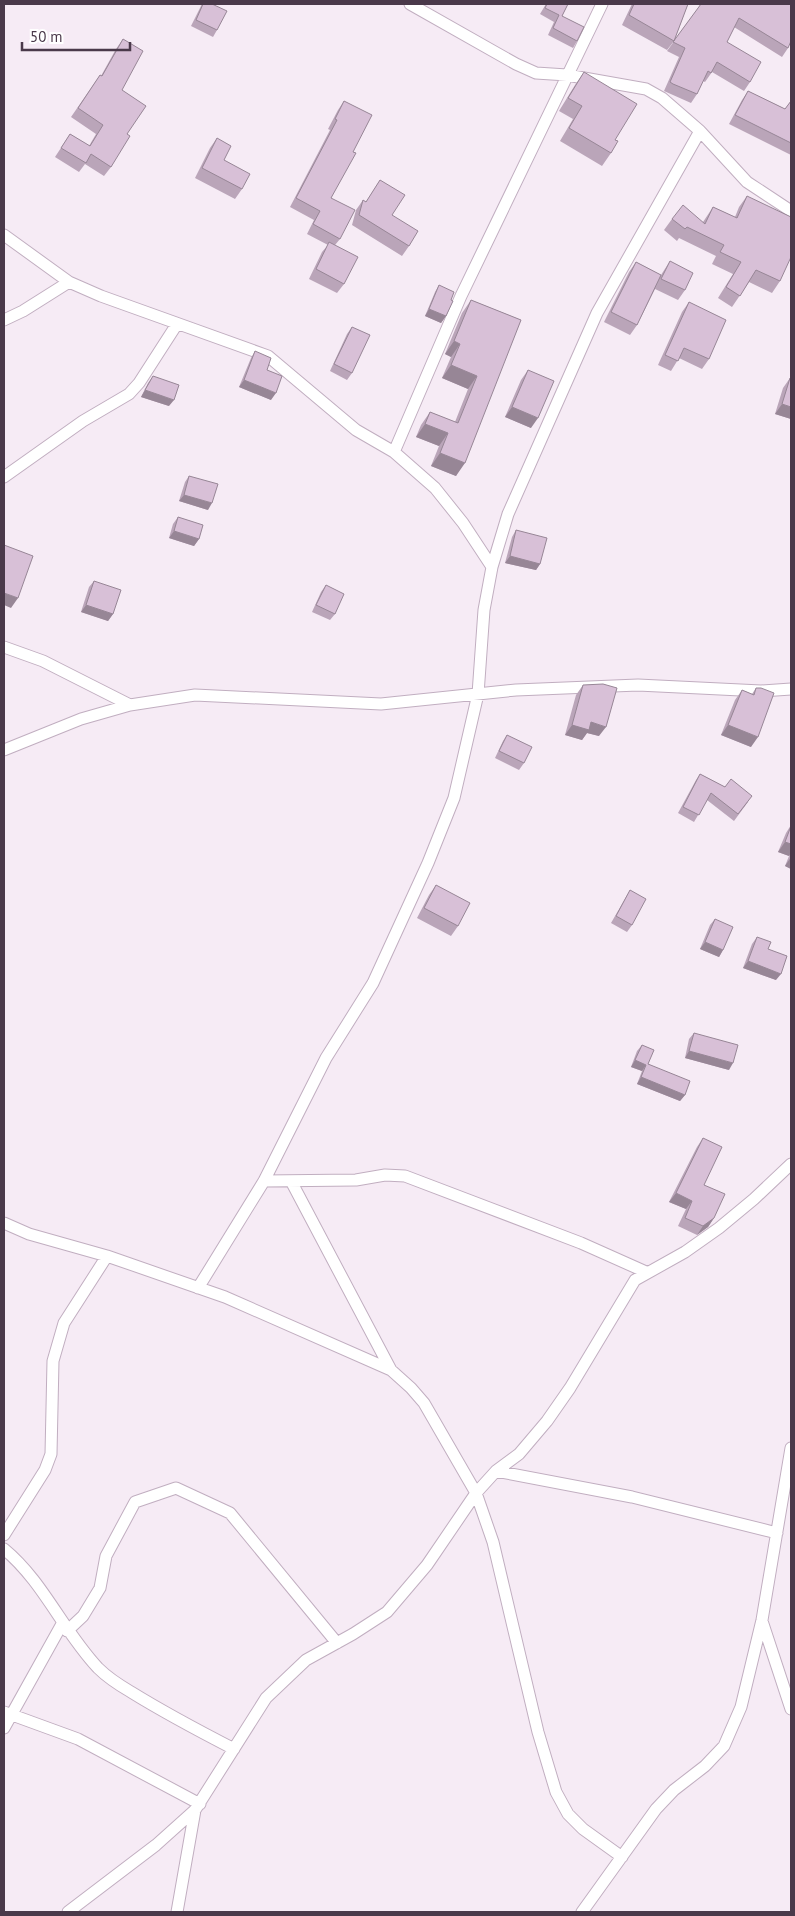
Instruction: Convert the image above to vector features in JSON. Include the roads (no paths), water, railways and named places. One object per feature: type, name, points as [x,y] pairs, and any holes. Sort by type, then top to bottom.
[{"type":"street","points":[[410,4],[516,64],[536,73],[567,75],[646,89],[662,98],[700,131],[747,182],[791,211]]},
{"type":"street","points":[[394,452],[460,296],[602,4]]},
{"type":"street","points":[[198,1288],[264,1181],[326,1058],[373,983],[428,863],[454,798],[478,694],[484,610],[492,567],[508,514],[597,313],[700,131]]},
{"type":"street","points":[[4,235],[69,282],[101,296],[268,356],[356,430],[394,452],[435,488],[463,523],[492,567]]},
{"type":"street","points":[[4,320],[23,311],[69,282]]},
{"type":"street","points":[[4,477],[84,421],[129,394],[140,383],[177,324]]},
{"type":"street","points":[[4,647],[43,661],[130,705]]},
{"type":"street","points":[[4,750],[81,719],[130,705],[195,695],[381,704],[516,690],[638,685],[761,691],[791,689]]},
{"type":"street","points":[[68,1912],[156,1845],[198,1807],[266,1698],[306,1660],[337,1644],[387,1612],[427,1565],[476,1493],[496,1471],[519,1454],[546,1421],[570,1388],[635,1280],[646,1272],[685,1252],[719,1228],[754,1200],[791,1164]]},
{"type":"street","points":[[264,1181],[356,1180],[385,1175],[405,1176],[581,1243],[646,1272]]},
{"type":"street","points":[[291,1181],[391,1370]]},
{"type":"street","points":[[4,1224],[28,1234],[107,1256],[225,1297],[391,1370],[411,1388],[424,1403],[476,1493],[493,1542],[538,1732],[556,1792],[573,1819],[622,1857]]},
{"type":"street","points":[[4,1534],[45,1470],[51,1454],[53,1361],[64,1323],[107,1256]]},
{"type":"street","points":[[582,1912],[656,1809],[674,1790],[705,1766],[724,1746],[741,1707],[762,1620],[777,1533],[788,1485],[791,1448]]},
{"type":"street","points":[[496,1471],[632,1497],[777,1533]]},
{"type":"street","points":[[4,1728],[8,1714],[64,1627],[83,1616],[100,1588],[106,1556],[135,1502],[176,1488],[230,1513],[337,1644]]},
{"type":"street","points":[[4,1549],[27,1573],[64,1627],[99,1669],[116,1683],[157,1709],[234,1749]]},
{"type":"street","points":[[762,1620],[791,1709]]},
{"type":"street","points":[[8,1714],[78,1738],[198,1807]]},
{"type":"street","points":[[177,1912],[198,1807]]}]
